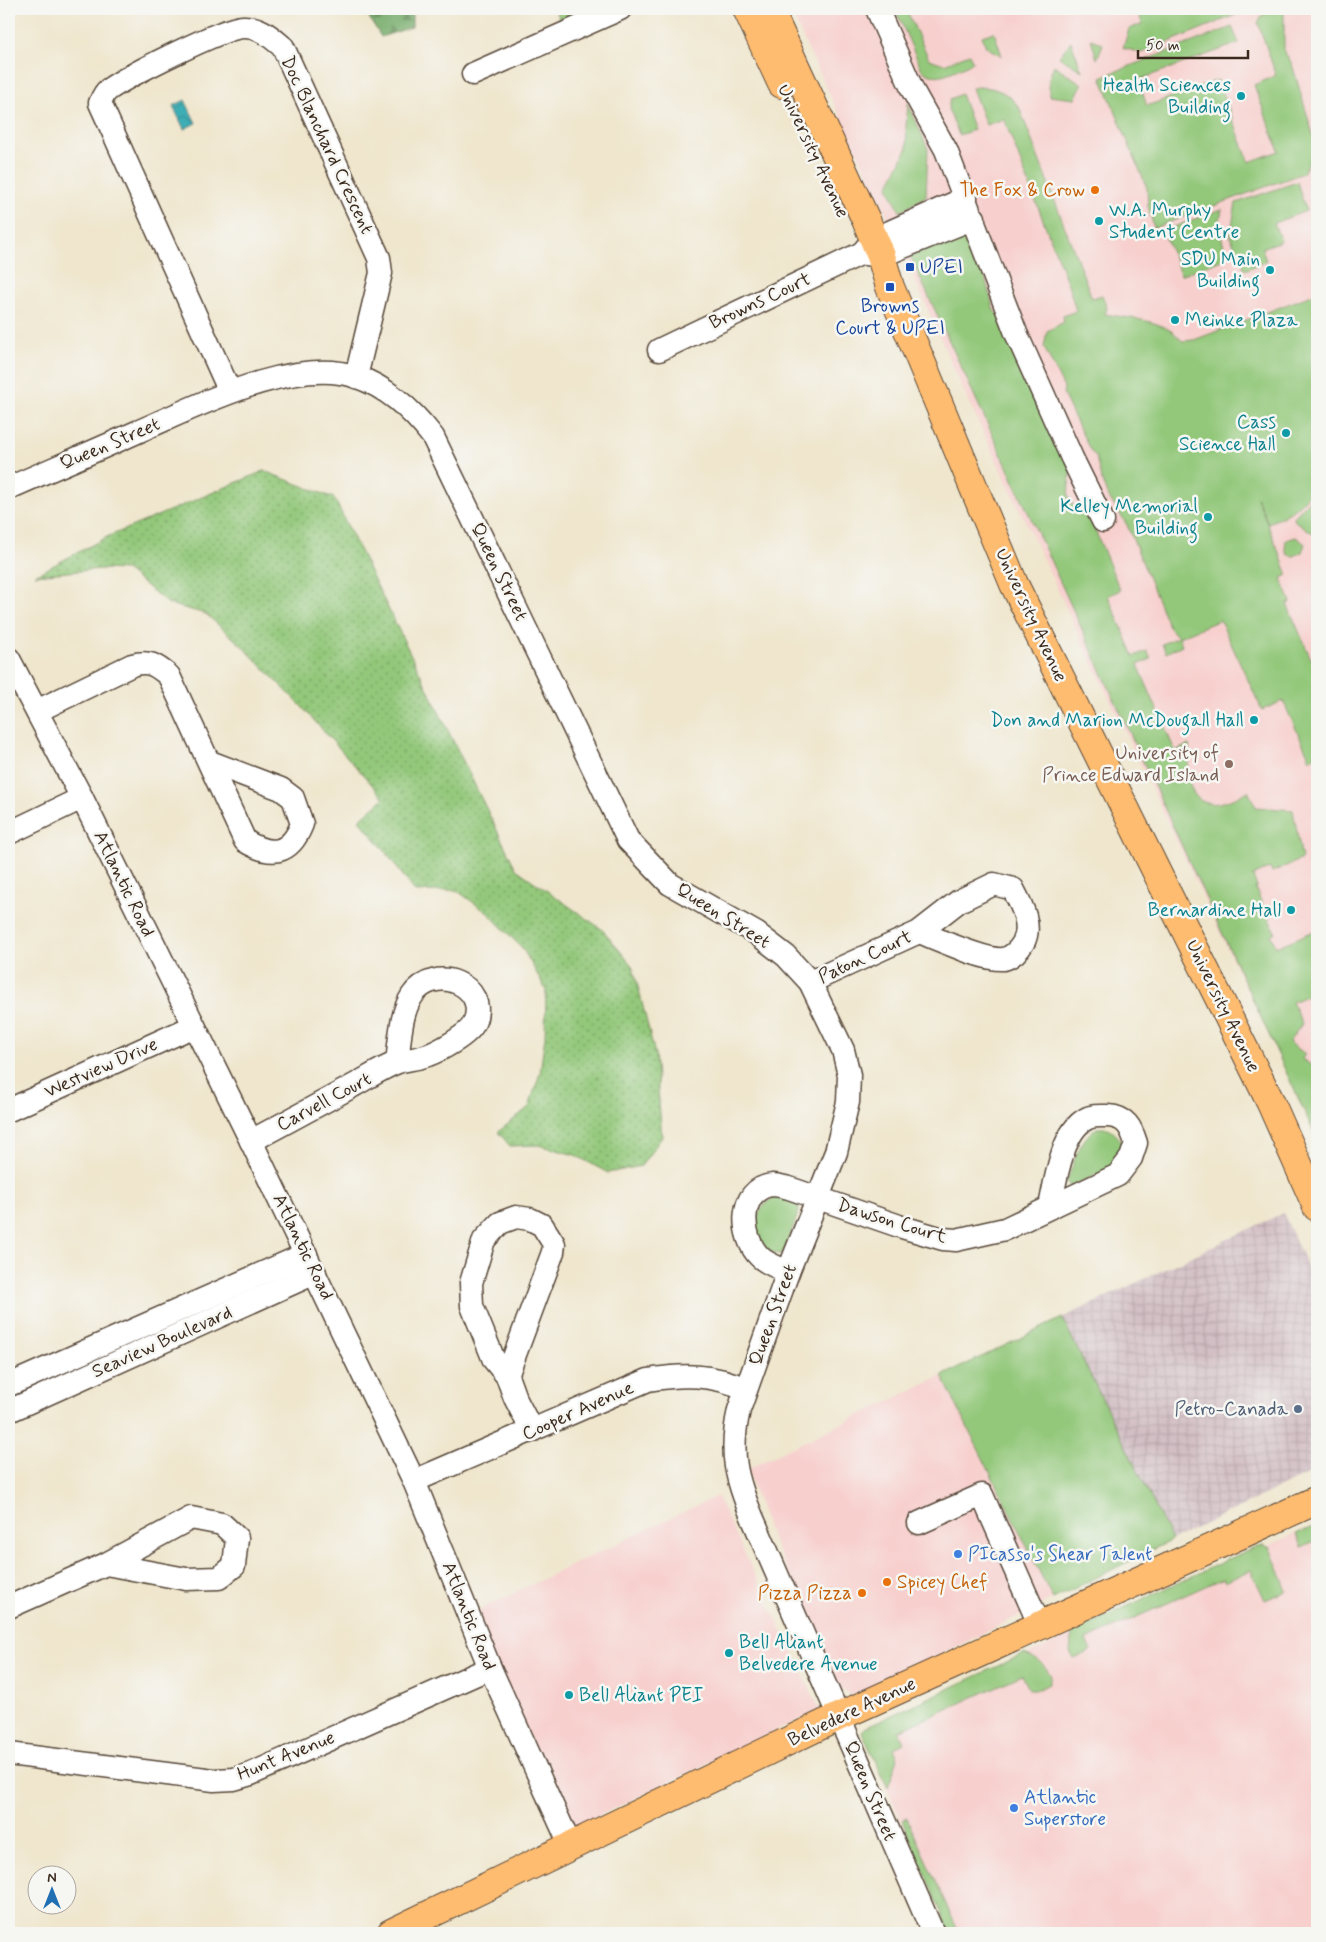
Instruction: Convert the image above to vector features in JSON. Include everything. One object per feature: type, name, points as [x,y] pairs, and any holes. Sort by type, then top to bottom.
[{"type":"main road","name":"University Avenue","points":[[746,9],[873,249]]},
{"type":"main road","name":"University Avenue","points":[[769,9],[890,287],[1014,584],[1270,1101],[1317,1207]]},
{"type":"main road","name":"Belvedere Avenue","points":[[391,1933],[838,1717],[1317,1500]]},
{"type":"street","points":[[473,74],[620,9]]},
{"type":"street","points":[[877,9],[913,91],[946,150],[970,208],[1016,333],[1072,458],[1103,521]]},
{"type":"street","name":"Doc Blanchard Crescent","points":[[230,392],[100,103],[106,91],[130,76],[224,32],[244,27],[262,30],[283,47],[378,258],[381,273],[356,377]]},
{"type":"street","points":[[936,211],[944,187],[946,150]]},
{"type":"street","points":[[873,249],[970,208]]},
{"type":"street","points":[[873,249],[936,211],[970,208]]},
{"type":"street","name":"Browns Court","points":[[659,350],[873,249]]},
{"type":"street","name":"Queen Street","points":[[9,488],[230,392],[299,373],[332,373],[356,377],[379,387],[416,415],[433,437],[628,840],[670,884],[756,933],[786,956],[810,982],[843,1050],[849,1074],[848,1102],[844,1127],[819,1198],[788,1272],[746,1389],[734,1433],[734,1461],[742,1490],[838,1717],[933,1933]]},
{"type":"street","name":"Atlantic Road","points":[[9,659],[82,798],[311,1263],[414,1481],[490,1668],[571,1847]]},
{"type":"street","points":[[37,711],[132,665],[145,662],[157,666],[169,676],[210,762]]},
{"type":"street","points":[[9,833],[82,798]]},
{"type":"street","name":"Paton Court","points":[[810,982],[919,932]]},
{"type":"street","name":"Westview Drive","points":[[9,1110],[194,1026]]},
{"type":"street","name":"Carvell Court","points":[[251,1141],[397,1062]]},
{"type":"street","name":"Dawson Court","points":[[788,1272],[760,1258],[750,1243],[744,1220],[747,1206],[756,1192],[774,1185],[943,1239],[974,1238],[1005,1229],[1050,1207]]},
{"type":"street","points":[[507,1376],[553,1252],[554,1244],[542,1225],[530,1219],[516,1217],[500,1223],[484,1240],[471,1283],[472,1306],[494,1360],[507,1376],[515,1398],[532,1431]]},
{"type":"street","name":"Seaview Boulevard","points":[[9,1385],[311,1263]]},
{"type":"street","name":"Seaview Boulevard","points":[[9,1411],[311,1263]]},
{"type":"street","name":"Cooper Avenue","points":[[414,1481],[648,1380],[670,1376],[725,1379],[746,1389]]},
{"type":"street","points":[[919,1523],[982,1495],[1040,1626]]},
{"type":"street","points":[[9,1607],[106,1564],[191,1518],[222,1524],[237,1538],[234,1566],[219,1578],[186,1579],[106,1564]]},
{"type":"street","name":"Hunt Avenue","points":[[9,1754],[214,1780],[234,1779],[251,1774],[490,1668]]},
{"type":"shaded area","name":"University of Prince Edward Island","points":[[789,9],[1317,9],[1317,1137],[964,392],[875,189]]},
{"type":"shaded area","points":[[1283,1213],[1317,1288],[1317,1469],[1172,1540],[1062,1318]]},
{"type":"shaded area","points":[[942,1376],[1053,1599],[854,1697],[840,1688],[768,1529],[747,1469]]},
{"type":"shaded area","points":[[717,1496],[820,1710],[573,1828],[470,1614]]},
{"type":"shaded area","points":[[1317,1524],[1317,1933],[951,1933],[862,1732],[864,1728]]},
{"type":"green space","points":[[364,9],[412,9],[412,27],[381,37]]},
{"type":"green space","points":[[556,9],[595,9],[561,24]]},
{"type":"green space","points":[[895,9],[906,9],[929,59],[944,64],[969,54],[973,62],[947,74],[934,76],[922,70]]},
{"type":"green space","points":[[1250,9],[1142,53],[1123,48],[1129,29],[1142,24],[1138,10]]},
{"type":"green space","points":[[1271,9],[1284,9],[1284,51],[1292,64],[1317,148],[1303,173],[1154,228],[1148,206],[1147,188],[1101,77],[1232,27],[1239,43],[1138,80],[1147,106],[1218,80],[1249,162],[1279,151],[1254,85],[1276,75],[1258,23],[1262,15],[1269,13]]},
{"type":"green space","points":[[994,32],[1002,56],[986,47],[982,36]]},
{"type":"green space","points":[[1091,39],[1103,44],[1097,59]]},
{"type":"green space","points":[[1071,41],[1082,71],[1059,57]]},
{"type":"green space","points":[[1054,65],[1082,84],[1075,99],[1049,96],[1049,78]]},
{"type":"green space","points":[[972,88],[991,88],[1001,92],[1011,98],[1019,107],[1092,298],[1102,295],[1107,308],[1105,314],[1147,321],[1166,328],[1182,341],[1194,340],[1317,293],[1317,483],[1296,508],[1268,523],[1257,498],[1288,575],[1281,578],[1291,602],[1287,604],[1311,659],[1314,658],[1317,666],[1317,756],[1310,759],[1283,701],[1262,710],[1220,620],[1179,637],[1182,645],[1166,653],[1162,644],[1178,637],[1169,627],[1127,525],[1108,496],[1101,479],[1096,457],[1090,450],[1063,394],[1064,388],[1044,347],[1047,331],[1064,322],[1063,316],[1076,311],[1069,287],[1004,119],[986,125]]},
{"type":"green space","points":[[961,94],[974,130],[959,135],[948,109],[950,99]]},
{"type":"green space","points":[[908,103],[928,149],[926,196],[900,212],[888,187],[907,149]]},
{"type":"green space","points":[[1297,182],[1306,211],[1274,223],[1281,241],[1262,248],[1266,261],[1245,270],[1230,236],[1236,203]]},
{"type":"green space","points":[[1222,209],[1219,227],[1227,258],[1181,275],[1163,231]]},
{"type":"green space","points":[[954,237],[965,237],[975,242],[994,310],[1007,327],[1071,470],[1070,501],[1079,508],[1099,511],[1093,525],[1120,590],[1108,596],[1134,656],[1147,651],[1151,659],[1138,665],[1175,751],[1189,745],[1188,773],[1195,795],[1202,801],[1218,803],[1238,797],[1248,791],[1256,807],[1293,810],[1302,859],[1272,872],[1270,868],[1253,876],[1257,887],[1255,888],[1275,932],[1271,935],[1276,947],[1314,931],[1317,935],[1317,991],[1292,1002],[1302,1024],[1289,1042],[1305,1054],[1302,1059],[1317,1069],[1317,1139],[910,256]]},
{"type":"green space","points":[[264,471],[334,498],[516,869],[603,930],[633,967],[655,1054],[662,1137],[641,1166],[608,1173],[575,1155],[538,1145],[510,1146],[498,1132],[529,1107],[540,1073],[545,1036],[546,990],[523,949],[488,913],[456,890],[415,892],[382,847],[359,820],[384,798],[302,707],[241,645],[206,614],[169,604],[126,570],[101,569],[35,575],[107,537]]},
{"type":"green space","points":[[1317,492],[1317,536],[1295,521],[1294,517]]},
{"type":"green space","points":[[1296,537],[1305,544],[1302,552],[1294,556],[1288,555],[1285,548],[1286,540]]},
{"type":"green space","points":[[1097,1128],[1108,1128],[1120,1139],[1123,1147],[1121,1163],[1070,1187],[1067,1181],[1081,1145],[1091,1132]]},
{"type":"green space","points":[[779,1196],[797,1202],[799,1211],[784,1251],[780,1254],[769,1251],[762,1245],[757,1237],[756,1227],[761,1209],[769,1201]]},
{"type":"green space","points":[[1062,1318],[1172,1540],[1053,1599],[942,1376]]},
{"type":"green space","points":[[1317,1525],[1317,1539],[1302,1547],[1297,1534]]},
{"type":"green space","points":[[1264,1545],[1270,1548],[1287,1591],[1265,1600],[1251,1570],[1225,1582],[1223,1578],[1086,1640],[1091,1651],[1074,1659],[1070,1652],[1072,1632],[1257,1546]]},
{"type":"green space","points":[[1024,1654],[1037,1660],[1046,1668],[1051,1676],[1049,1684],[1039,1689],[1029,1689],[1022,1675],[899,1731],[904,1743],[894,1748],[898,1758],[888,1788],[862,1732],[864,1728]]},
{"type":"green space","points":[[907,1818],[959,1933],[950,1933],[902,1820]]},
{"type":"water","points":[[185,100],[196,123],[184,129],[173,106]]},
{"type":"place","name":"Health Sciences Building","points":[[1241,96]]},
{"type":"place","name":"The Fox & Crow","points":[[1095,190]]},
{"type":"place","name":"W.A. Murphy Student Centre","points":[[1099,221]]},
{"type":"place","name":"UPEI","points":[[910,267]]},
{"type":"place","name":"SDU Main Building","points":[[1270,270]]},
{"type":"place","name":"Browns Court & UPEI","points":[[890,287]]},
{"type":"place","name":"Meinke Plaza","points":[[1175,320]]},
{"type":"place","name":"Cass Science Hall","points":[[1286,433]]},
{"type":"place","name":"Kelley Memorial Building","points":[[1208,517]]},
{"type":"place","name":"Don and Marion McDougall Hall","points":[[1254,720]]},
{"type":"place","name":"University of Prince Edward Island","points":[[1229,764]]},
{"type":"place","name":"Bernardine Hall","points":[[1291,910]]},
{"type":"place","name":"Petro-Canada","points":[[1298,1409]]},
{"type":"place","name":"PIcasso's Shear Talent","points":[[958,1554]]},
{"type":"place","name":"Spicey Chef","points":[[887,1582]]},
{"type":"place","name":"Pizza Pizza","points":[[862,1593]]},
{"type":"place","name":"Bell Aliant Belvedere Avenue","points":[[729,1653]]},
{"type":"place","name":"Bell Aliant PEI","points":[[569,1695]]},
{"type":"place","name":"Atlantic Superstore","points":[[1014,1808]]}]
